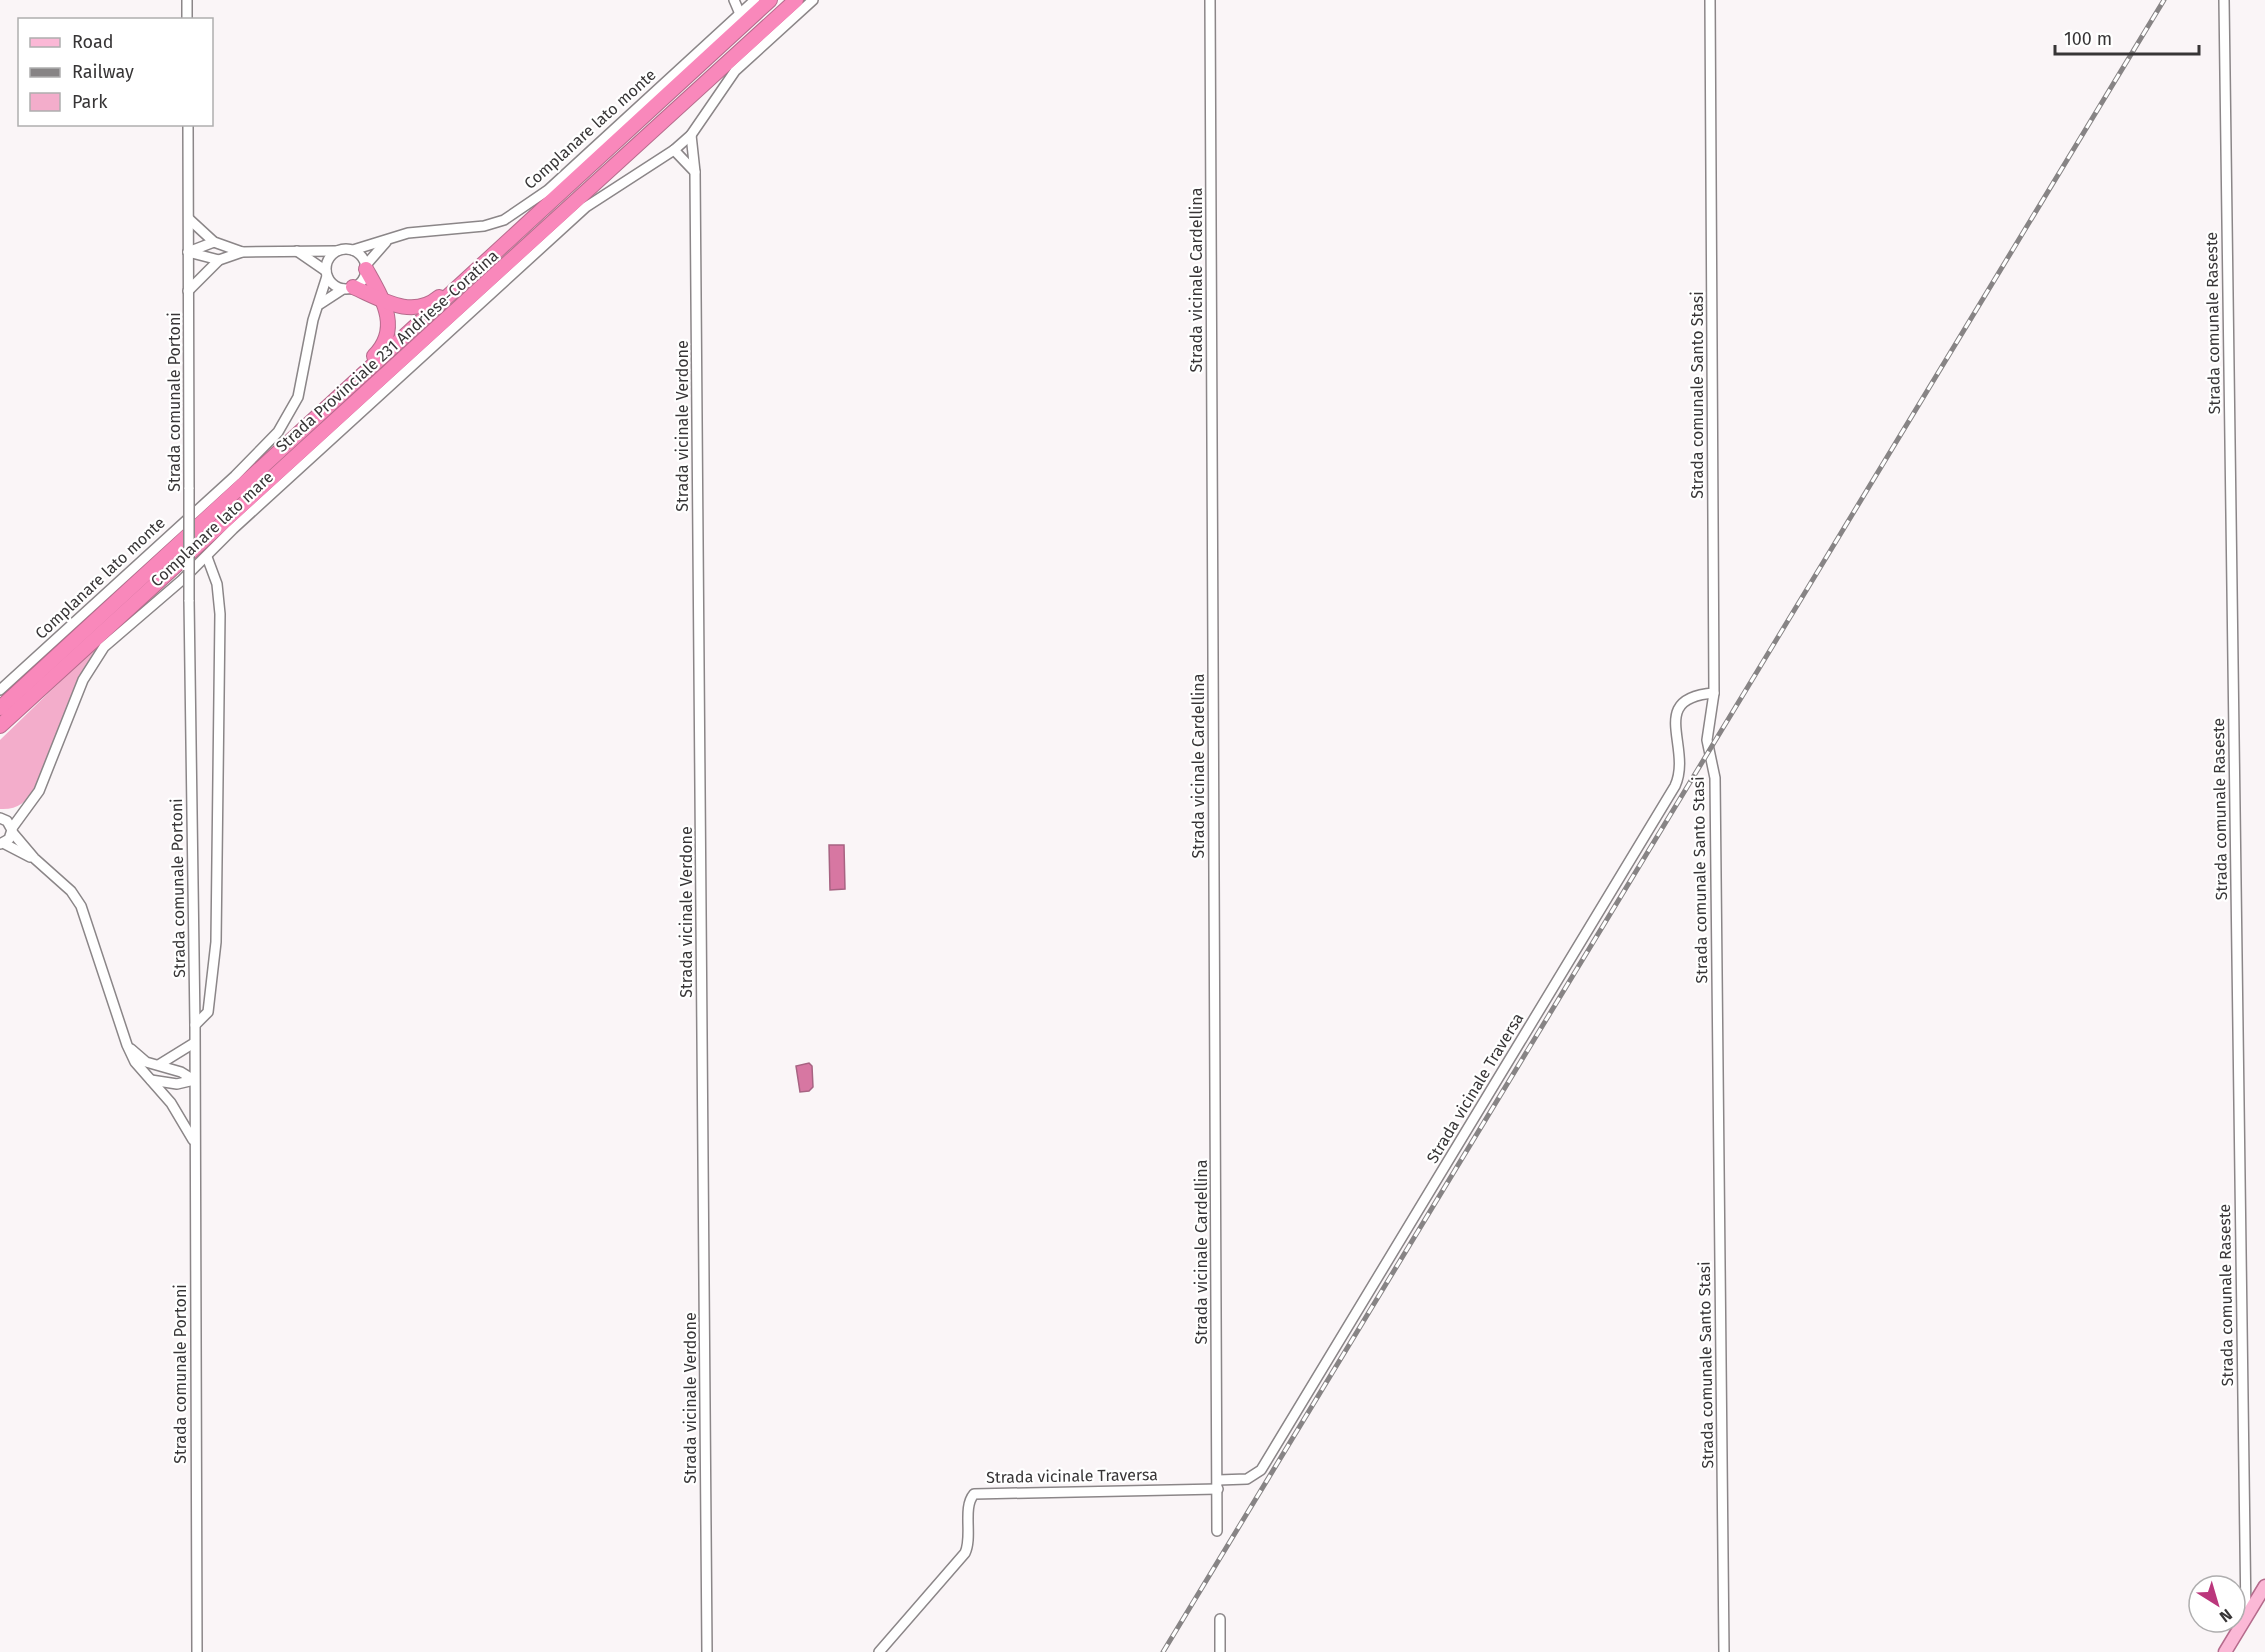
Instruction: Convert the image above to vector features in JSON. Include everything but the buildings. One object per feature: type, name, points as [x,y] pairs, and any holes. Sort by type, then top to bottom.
[{"type":"highway","name":"Strada Provinciale 231 Andriese-Coratina","points":[[0,708],[770,0]]},
{"type":"highway","name":"Strada Provinciale 231 Andriese-Coratina","points":[[0,726],[796,0]]},
{"type":"highway","points":[[348,288],[405,309],[425,307],[515,236]]},
{"type":"highway","points":[[311,423],[341,387],[385,343],[390,321],[383,300],[365,268]]},
{"type":"highway","points":[[0,737],[24,714],[38,691]]},
{"type":"main road","points":[[2247,1616],[2265,1586]]},
{"type":"main road","points":[[2225,1652],[2236,1634]]},
{"type":"street","points":[[187,0],[187,18]]},
{"type":"street","points":[[734,0],[740,14]]},
{"type":"street","name":"Complanare lato monte","points":[[353,250],[386,242],[408,233],[484,226],[514,214],[548,190],[755,0]]},
{"type":"street","name":"Complanare lato mare","points":[[1,843],[39,791],[83,680],[109,642],[207,557],[233,529],[586,207],[674,150],[691,135],[735,71],[813,0]]},
{"type":"street","name":"Strada vicinale Cardellina","points":[[1210,0],[1217,1531]]},
{"type":"street","name":"Strada comunale Santo Stasi","points":[[1710,0],[1714,693],[1707,740],[1715,778],[1724,1652]]},
{"type":"street","name":"Strada comunale Raseste","points":[[2224,0],[2245,1574]]},
{"type":"street","name":"Strada comunale Portoni","points":[[188,126],[189,600],[195,1025],[193,1140],[196,1652]]},
{"type":"street","name":"Strada vicinale Verdone","points":[[691,135],[695,172],[708,1652]]},
{"type":"street","points":[[674,150],[695,172]]},
{"type":"street","points":[[189,219],[214,242],[242,252]]},
{"type":"street","points":[[188,252],[214,242]]},
{"type":"street","points":[[320,304],[362,280],[365,268],[386,242]]},
{"type":"street","points":[[188,291],[219,260],[242,252],[353,250],[362,257],[365,268]]},
{"type":"street","points":[[297,251],[326,274],[333,285],[348,288]]},
{"type":"street","points":[[326,274],[329,258],[336,251]]},
{"type":"street","points":[[188,252],[219,260]]},
{"type":"street","name":"Complanare lato monte","points":[[0,690],[236,476],[278,432],[298,397],[313,320],[320,304],[326,274]]},
{"type":"street","points":[[195,1025],[208,1012],[216,942],[220,614],[217,584],[207,557]]},
{"type":"street","name":"Strada vicinale Traversa","points":[[879,1652],[965,1553],[968,1543],[969,1503],[974,1494],[1218,1484],[1247,1479],[1261,1470],[1675,786],[1680,769],[1676,726],[1680,705],[1693,695],[1714,693]]},
{"type":"street","points":[[28,807],[2,818],[34,858],[71,891],[81,906],[127,1045],[135,1062],[171,1103],[193,1140]]},
{"type":"street","points":[[1,843],[34,858]]},
{"type":"street","points":[[160,1064],[194,1043]]},
{"type":"street","points":[[127,1045],[146,1062],[160,1064],[194,1080]]},
{"type":"street","points":[[152,1080],[177,1084],[194,1080]]},
{"type":"street","points":[[1220,1618],[1220,1652]]},
{"type":"green space","points":[[99,644],[78,680],[36,789],[21,804],[12,808],[0,809],[0,740]]},
{"type":"shaded area","points":[[829,845],[844,845],[845,889],[830,890]]},
{"type":"shaded area","points":[[809,1063],[812,1066],[813,1087],[809,1091],[800,1092],[796,1066]]},
{"type":"railway","points":[[1163,1652],[2164,0]]}]
